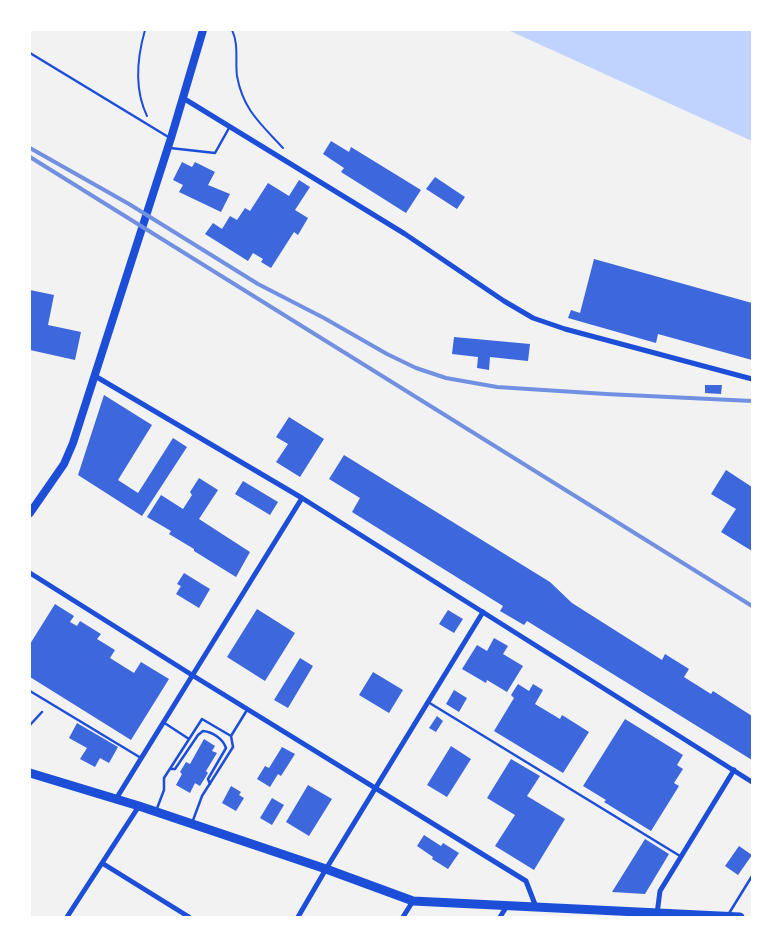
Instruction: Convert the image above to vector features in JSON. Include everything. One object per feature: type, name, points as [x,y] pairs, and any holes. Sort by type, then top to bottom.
[{"type":"main road","points":[[30,513],[64,464],[74,443],[168,148],[203,30]]},
{"type":"main road","points":[[30,773],[139,806],[326,869],[414,901],[740,917]]},
{"type":"street","points":[[183,98],[405,234],[504,301],[533,318],[565,330],[752,379]]},
{"type":"street","points":[[95,376],[302,498],[752,782]]},
{"type":"street","points":[[116,799],[302,498]]},
{"type":"street","points":[[30,573],[247,710],[526,881],[537,908]]},
{"type":"street","points":[[298,917],[482,612]]},
{"type":"street","points":[[657,914],[660,891],[734,770]]},
{"type":"street","points":[[67,917],[139,806]]},
{"type":"street","points":[[102,863],[189,917]]},
{"type":"street","points":[[403,917],[414,901]]},
{"type":"street","points":[[500,917],[507,906]]},
{"type":"lane","points":[[30,53],[171,138]]},
{"type":"lane","points":[[168,148],[215,153],[230,126]]},
{"type":"lane","points":[[30,691],[141,758]]},
{"type":"lane","points":[[427,702],[681,857]]},
{"type":"lane","points":[[231,736],[247,710]]},
{"type":"lane","points":[[30,726],[42,712]]},
{"type":"lane","points":[[155,812],[164,790],[164,778],[202,719],[231,736],[234,747],[202,796],[192,824]]},
{"type":"lane","points":[[163,722],[189,739]]},
{"type":"lane","points":[[170,769],[175,769],[198,735],[203,731],[208,732],[224,741],[226,748],[208,779],[210,784]]},
{"type":"lane","points":[[727,916],[752,876]]},
{"type":"path","points":[[145,30],[138,68],[138,81],[145,112],[158,131]]},
{"type":"path","points":[[232,30],[235,40],[237,76],[244,102],[285,150]]},
{"type":"water","points":[[508,30],[752,30],[752,141]]},
{"type":"building","points":[[331,141],[349,152],[351,147],[421,190],[406,213],[341,172],[344,168],[323,154]]},
{"type":"building","points":[[182,162],[192,167],[195,162],[215,172],[208,185],[230,194],[221,212],[179,192],[183,185],[173,180]]},
{"type":"building","points":[[435,177],[465,197],[457,209],[426,189]]},
{"type":"building","points":[[299,180],[310,187],[295,210],[308,218],[298,235],[294,232],[271,268],[261,262],[263,259],[253,253],[248,261],[205,234],[213,223],[222,229],[230,216],[237,220],[245,208],[250,211],[268,183],[289,196]]},
{"type":"building","points":[[594,259],[752,303],[752,360],[658,334],[656,343],[568,318],[571,310],[580,313]]},
{"type":"building","points":[[30,290],[54,295],[48,325],[81,332],[75,360],[30,350]]},
{"type":"building","points":[[454,337],[530,344],[528,361],[490,357],[489,370],[477,368],[478,357],[452,354]]},
{"type":"building","points":[[705,385],[722,385],[721,394],[705,393]]},
{"type":"building","points":[[104,395],[152,425],[118,480],[138,493],[173,438],[187,447],[142,516],[78,475]]},
{"type":"building","points":[[289,417],[324,439],[300,477],[276,462],[288,444],[276,437]]},
{"type":"building","points":[[344,455],[550,582],[572,603],[662,660],[665,654],[689,669],[684,677],[711,694],[713,691],[752,716],[752,760],[527,621],[524,625],[500,611],[503,606],[352,512],[360,498],[329,479]]},
{"type":"building","points":[[726,470],[752,487],[752,551],[721,532],[736,509],[711,494]]},
{"type":"building","points":[[199,478],[218,490],[199,519],[250,552],[236,577],[194,551],[194,549],[169,534],[171,531],[147,517],[161,495],[183,509],[192,495],[190,492]]},
{"type":"building","points":[[243,481],[278,502],[270,515],[235,494]]},
{"type":"building","points":[[184,573],[210,589],[199,608],[176,594],[181,586],[177,584]]},
{"type":"building","points":[[55,604],[74,616],[70,622],[77,626],[80,621],[101,634],[97,639],[115,650],[110,658],[134,673],[141,662],[169,679],[131,740],[30,677],[30,644]]},
{"type":"building","points":[[257,609],[295,633],[265,681],[227,657]]},
{"type":"building","points":[[448,610],[463,619],[454,633],[439,624]]},
{"type":"building","points":[[494,638],[508,646],[503,654],[523,666],[507,692],[487,680],[486,683],[462,669],[477,645],[487,651]]},
{"type":"building","points":[[300,658],[313,666],[288,708],[274,700]]},
{"type":"building","points":[[373,672],[403,690],[389,713],[359,695]]},
{"type":"building","points":[[518,684],[529,691],[533,684],[543,690],[535,704],[560,719],[562,715],[589,732],[563,773],[494,731],[514,698],[511,695]]},
{"type":"building","points":[[454,690],[467,698],[459,712],[446,704]]},
{"type":"building","points":[[437,716],[443,721],[436,732],[429,728]]},
{"type":"building","points":[[625,719],[683,755],[677,765],[683,769],[674,783],[679,786],[651,831],[604,802],[606,800],[583,786]]},
{"type":"building","points":[[77,723],[118,747],[109,763],[100,758],[95,767],[80,759],[87,748],[69,738]]},
{"type":"building","points":[[204,739],[215,746],[212,751],[217,753],[206,771],[208,773],[200,786],[195,783],[190,793],[176,785],[182,774],[180,772],[186,762],[190,764]]},
{"type":"building","points":[[451,746],[471,759],[447,797],[427,785]]},
{"type":"building","points":[[282,747],[295,754],[281,776],[278,774],[270,787],[257,779],[265,766],[269,768]]},
{"type":"building","points":[[511,759],[540,776],[527,796],[565,819],[534,870],[495,846],[515,815],[487,798]]},
{"type":"building","points":[[308,785],[332,799],[309,836],[286,822]]},
{"type":"building","points":[[231,786],[241,792],[239,795],[244,798],[236,811],[222,803]]},
{"type":"building","points":[[272,798],[284,805],[272,825],[260,818]]},
{"type":"building","points":[[424,835],[441,846],[443,843],[459,853],[448,869],[432,859],[433,857],[417,846]]},
{"type":"building","points":[[645,839],[669,854],[645,894],[612,892]]},
{"type":"building","points":[[739,846],[752,855],[738,875],[725,866]]},
{"type":"railway","points":[[30,148],[129,204],[258,284],[416,368],[446,378],[497,387],[752,401]]},
{"type":"railway","points":[[30,157],[752,606]]}]
